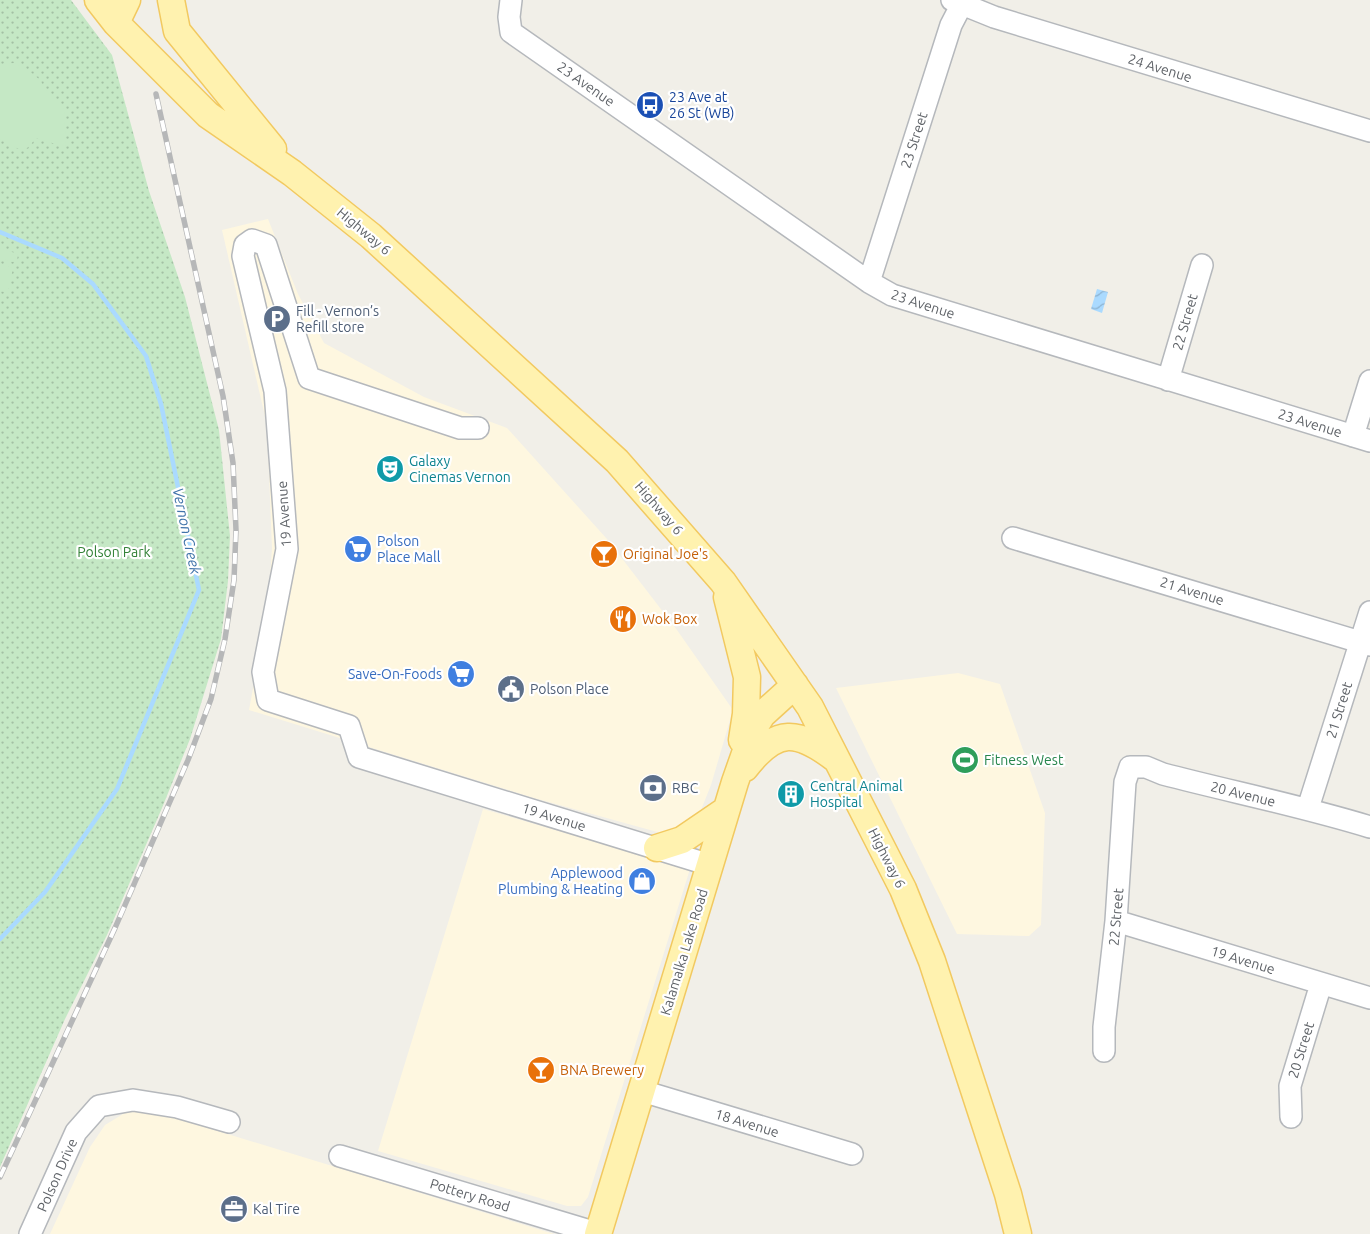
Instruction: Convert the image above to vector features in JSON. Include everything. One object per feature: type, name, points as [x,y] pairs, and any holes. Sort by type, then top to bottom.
[{"type":"main road","name":"Highway 6","points":[[98,0],[116,23],[208,115],[292,172],[371,236],[617,461],[723,582],[810,707],[903,889],[932,961],[1008,1194],[1018,1234]]},
{"type":"main road","points":[[116,23],[128,0]]},
{"type":"main road","points":[[171,0],[177,31],[292,172]]},
{"type":"main road","points":[[723,582],[748,677],[746,714],[735,782]]},
{"type":"main road","name":"Kalamalka Lake Road","points":[[599,1234],[726,810],[754,728],[762,715],[795,685]]},
{"type":"main road","points":[[735,782],[766,744],[782,737],[797,738],[815,743],[839,762]]},
{"type":"main road","points":[[657,848],[689,836],[726,810]]},
{"type":"main road","points":[[1005,1234],[1008,1194]]},
{"type":"main road","points":[[1008,1194],[1032,1234]]},
{"type":"street","name":"23 Avenue","points":[[511,0],[510,17],[512,32],[869,282],[892,295],[1362,439]]},
{"type":"street","name":"23 Street","points":[[869,282],[960,1]]},
{"type":"street","name":"24 Avenue","points":[[960,1],[994,17],[1370,131]]},
{"type":"street","name":"19 Avenue","points":[[478,428],[460,428],[309,378],[266,245],[252,240],[245,245],[243,256],[275,391],[287,549],[263,672],[268,700],[349,726],[359,757],[710,865]]},
{"type":"street","name":"22 Street","points":[[1168,380],[1202,265]]},
{"type":"street","points":[[1362,439],[1370,381]]},
{"type":"street","name":"21 Avenue","points":[[1013,538],[1365,644]]},
{"type":"street","name":"21 Street","points":[[1308,808],[1365,644],[1370,612]]},
{"type":"street","name":"20 Avenue","points":[[1125,782],[1130,767],[1146,767],[1163,774],[1280,804],[1308,808],[1370,827]]},
{"type":"street","name":"22 Street","points":[[1104,1051],[1116,921],[1125,782]]},
{"type":"street","name":"19 Avenue","points":[[1116,921],[1370,998]]},
{"type":"street","name":"20 Street","points":[[1290,1117],[1290,1086],[1321,984]]},
{"type":"street","name":"18 Avenue","points":[[642,1091],[852,1154]]},
{"type":"street","name":"Polson Drive","points":[[30,1234],[76,1132],[98,1106],[133,1100],[177,1107],[230,1122]]},
{"type":"street","name":"Pottery Road","points":[[340,1156],[599,1234]]},
{"type":"shaded area","points":[[268,219],[298,294],[324,343],[424,397],[507,428],[607,539],[677,630],[733,710],[711,785],[701,810],[685,825],[661,833],[534,798],[249,710],[268,607],[272,548],[267,425],[222,230]]},
{"type":"shaded area","points":[[958,673],[1000,684],[1045,813],[1041,925],[1029,936],[957,934],[836,688]]},
{"type":"shaded area","points":[[483,809],[690,869],[588,1197],[581,1206],[567,1206],[378,1151]]},
{"type":"shaded area","points":[[128,1111],[159,1113],[554,1234],[50,1234],[90,1147],[105,1125]]},
{"type":"green space","name":"Polson Park","points":[[0,0],[71,0],[112,55],[149,191],[185,297],[219,430],[230,536],[228,581],[221,639],[190,739],[107,935],[65,1019],[0,1167]]},
{"type":"green space","points":[[14,63],[27,69],[40,80],[46,90],[64,109],[66,147],[35,138],[27,148],[18,149],[0,139],[0,64]]},
{"type":"green space","points":[[0,248],[18,254],[17,260],[13,262],[0,258]]},
{"type":"green space","points":[[0,263],[13,268],[9,288],[5,292],[0,291]]},
{"type":"water","points":[[1097,289],[1108,292],[1102,313],[1091,309]]},
{"type":"waterway","name":"Vernon Creek","points":[[0,232],[62,258],[93,284],[146,356],[161,404],[199,590],[117,789],[45,892],[0,939]]},
{"type":"railway","points":[[0,1177],[115,928],[188,760],[211,699],[225,639],[234,580],[236,530],[233,463],[223,396],[156,94]]},
{"type":"place","name":"23 Ave at 26 St (WB)","points":[[650,105]]},
{"type":"place","name":"Fill - Vernon’s Refill store","points":[[277,319]]},
{"type":"place","name":"Galaxy Cinemas Vernon","points":[[390,469]]},
{"type":"place","name":"Polson Place Mall","points":[[358,549]]},
{"type":"place","name":"Original Joe's","points":[[604,554]]},
{"type":"place","name":"Wok Box","points":[[623,619]]},
{"type":"place","name":"Save-On-Foods","points":[[461,674]]},
{"type":"place","name":"Polson Place","points":[[511,689]]},
{"type":"place","name":"Fitness West","points":[[965,760]]},
{"type":"place","name":"RBC","points":[[653,788]]},
{"type":"place","name":"Central Animal Hospital","points":[[791,794]]},
{"type":"place","name":"Applewood Plumbing & Heating","points":[[642,881]]},
{"type":"place","name":"BNA Brewery","points":[[541,1070]]},
{"type":"place","name":"Kal Tire","points":[[234,1209]]}]
